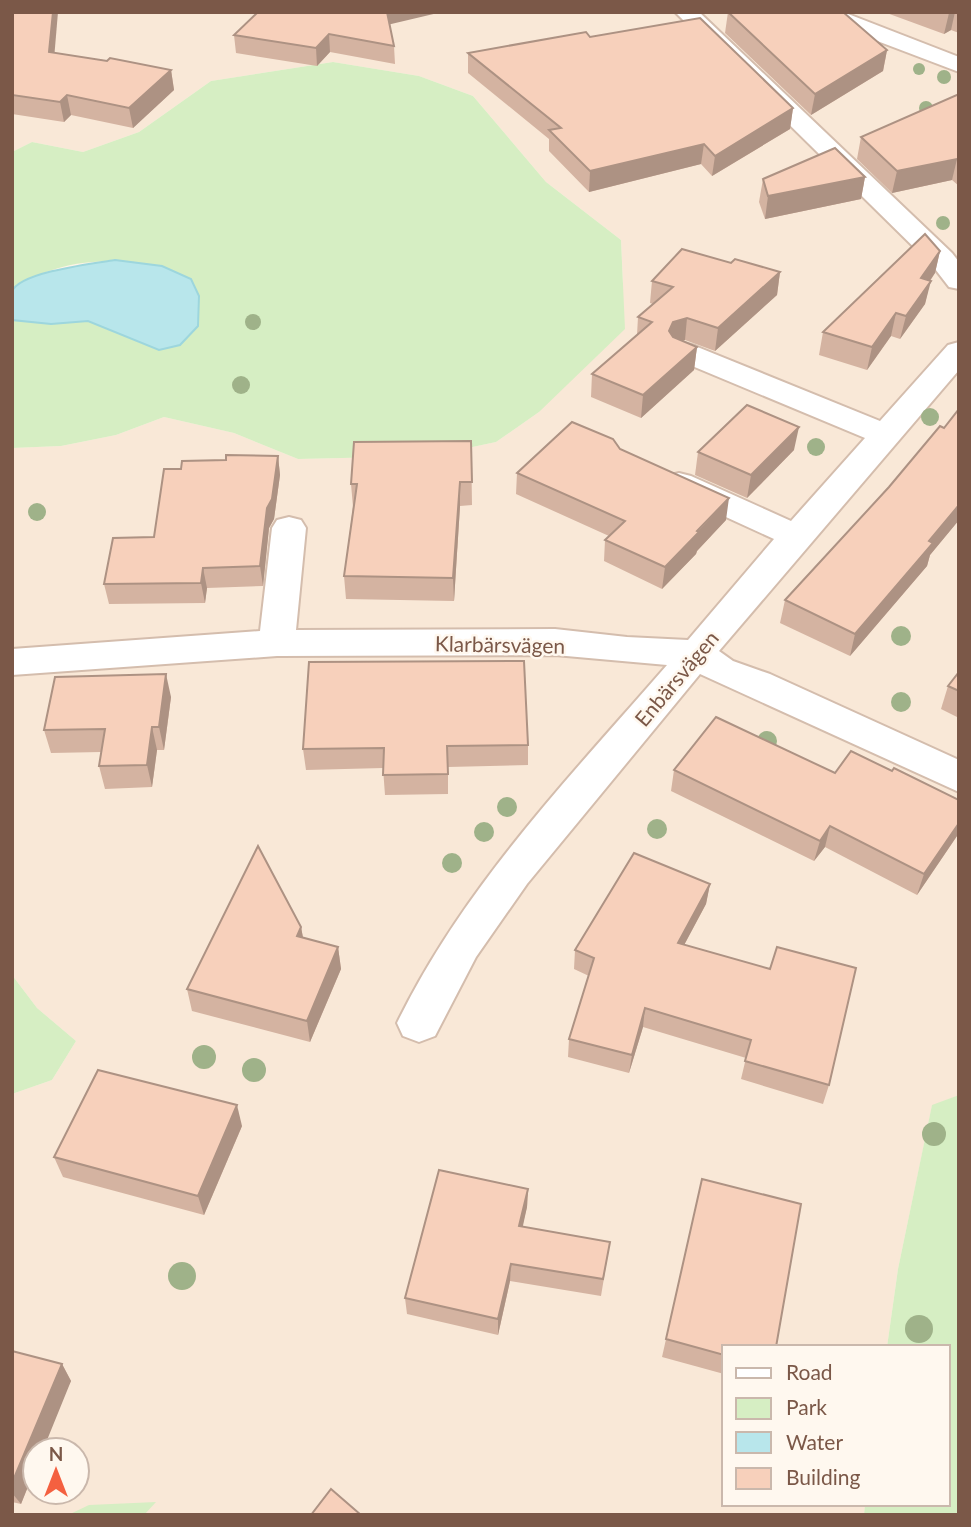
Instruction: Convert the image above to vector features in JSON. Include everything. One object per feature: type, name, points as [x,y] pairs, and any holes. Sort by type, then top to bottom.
[{"type":"street","points":[[685,12],[942,259],[959,281]]},
{"type":"street","points":[[822,12],[959,65]]},
{"type":"street","name":"Enbärsvägen","points":[[419,1023],[461,946],[513,872],[796,536],[959,351]]},
{"type":"street","points":[[684,352],[886,435]]},
{"type":"street","points":[[653,471],[796,536]]},
{"type":"street","points":[[277,643],[289,528]]},
{"type":"street","name":"Klarbärsvägen","points":[[12,662],[277,643],[555,642],[627,650],[697,653]]},
{"type":"street","points":[[697,653],[720,670],[757,683],[959,776]]},
{"type":"shaded area","points":[[12,12],[959,12],[959,1095],[932,1106],[898,1269],[887,1345],[722,1345],[722,1506],[865,1506],[864,1515],[12,1515],[12,1094],[52,1080],[76,1041],[37,1008],[12,975],[12,448],[61,446],[116,435],[164,417],[234,433],[298,459],[430,456],[496,442],[539,412],[623,282],[621,240],[546,182],[473,96],[419,76],[333,62],[211,81],[139,132],[83,152],[32,142],[12,152]]},
{"type":"green space","points":[[333,62],[419,76],[473,96],[546,182],[621,240],[625,329],[539,412],[496,442],[430,456],[298,459],[234,433],[164,417],[116,435],[61,446],[12,448],[12,320],[51,323],[88,321],[159,350],[199,297],[191,279],[174,272],[138,264],[101,261],[46,272],[12,292],[12,152],[32,142],[83,152],[139,132],[211,81]]},
{"type":"green space","points":[[12,975],[37,1008],[76,1041],[52,1080],[12,1094]]},
{"type":"green space","points":[[959,1095],[959,1515],[864,1515],[865,1506],[950,1506],[950,1345],[887,1345],[898,1269],[932,1105]]},
{"type":"green space","points":[[156,1502],[144,1515],[68,1515],[91,1505]]},
{"type":"water","points":[[115,260],[162,266],[191,279],[199,296],[198,326],[180,345],[159,350],[88,321],[51,324],[12,320],[11,295],[17,285],[42,274]]},
{"type":"building","points":[[12,12],[53,12],[49,52],[107,61],[110,58],[171,70],[129,108],[67,95],[60,102],[12,95]]},
{"type":"building","points":[[258,12],[387,12],[394,46],[329,34],[316,48],[234,35]]},
{"type":"building","points":[[728,12],[843,12],[887,50],[815,94]]},
{"type":"building","points":[[700,18],[793,108],[715,156],[704,144],[590,171],[549,130],[561,128],[468,53],[586,32],[590,37]]},
{"type":"building","points":[[959,94],[959,160],[897,171],[861,137]]},
{"type":"building","points":[[835,148],[865,177],[768,196],[763,179]]},
{"type":"building","points":[[925,234],[940,251],[921,278],[931,281],[906,316],[896,313],[872,347],[823,332]]},
{"type":"building","points":[[682,249],[731,263],[735,259],[780,272],[718,328],[687,318],[673,322],[669,331],[673,337],[697,347],[643,395],[592,374],[652,322],[638,317],[673,287],[652,281]]},
{"type":"building","points":[[747,405],[799,427],[751,475],[698,452]]},
{"type":"building","points":[[959,409],[959,505],[929,541],[933,543],[855,634],[785,600],[889,487],[940,426],[944,428]]},
{"type":"building","points":[[572,422],[613,439],[620,449],[729,498],[665,567],[605,540],[625,521],[517,473]]},
{"type":"building","points":[[471,441],[472,482],[460,482],[453,578],[344,576],[357,484],[351,484],[354,442]]},
{"type":"building","points":[[226,455],[278,456],[272,499],[267,508],[260,566],[203,568],[201,583],[104,584],[113,538],[154,537],[164,469],[181,469],[182,461],[226,460]]},
{"type":"building","points":[[524,661],[528,745],[447,746],[448,774],[383,775],[384,748],[303,749],[309,662]]},
{"type":"building","points":[[959,672],[959,691],[948,686]]},
{"type":"building","points":[[166,674],[159,727],[152,727],[147,765],[99,766],[105,729],[44,730],[55,677]]},
{"type":"building","points":[[716,717],[835,773],[851,751],[892,771],[894,768],[959,800],[959,823],[924,874],[830,826],[820,841],[674,770]]},
{"type":"building","points":[[258,846],[301,927],[297,936],[338,947],[307,1021],[187,989]]},
{"type":"building","points":[[634,853],[710,884],[678,943],[770,969],[777,947],[856,968],[829,1085],[745,1061],[751,1040],[645,1008],[632,1055],[569,1039],[594,958],[575,950]]},
{"type":"building","points":[[98,1070],[237,1105],[198,1196],[54,1157]]},
{"type":"building","points":[[439,1170],[528,1189],[519,1226],[610,1242],[603,1279],[511,1264],[498,1319],[405,1298]]},
{"type":"building","points":[[702,1179],[801,1204],[776,1345],[722,1345],[722,1354],[666,1339]]},
{"type":"building","points":[[12,1351],[62,1364],[32,1436],[21,1436],[21,1462],[12,1483]]},
{"type":"building","points":[[331,1489],[361,1515],[311,1515]]}]
